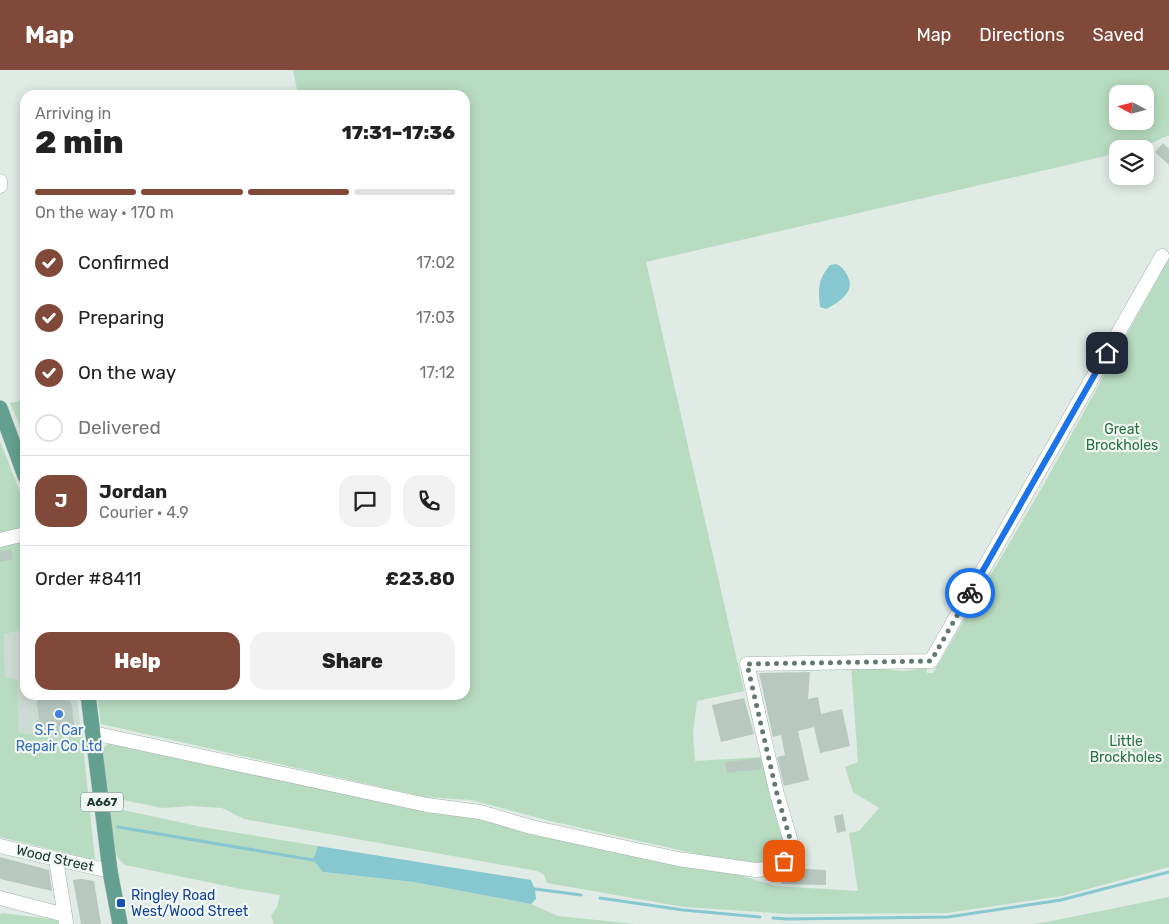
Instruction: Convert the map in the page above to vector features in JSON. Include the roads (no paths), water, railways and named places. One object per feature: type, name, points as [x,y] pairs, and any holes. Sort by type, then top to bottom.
[{"type":"main road","points":[[0,408],[20,462]]},
{"type":"main road","name":"A667","points":[[89,700],[110,871],[120,924]]},
{"type":"street","points":[[0,181],[0,186]]},
{"type":"street","points":[[93,733],[427,805],[480,812],[531,827],[678,860],[768,870],[790,855],[792,850],[747,664],[931,661],[1162,256]]},
{"type":"street","points":[[0,540],[20,535]]},
{"type":"street","name":"Wood Street","points":[[0,846],[110,871]]},
{"type":"street","points":[[0,898],[66,919],[56,859]]},
{"type":"water","points":[[836,264],[845,271],[850,281],[850,286],[841,299],[826,309],[820,307],[820,284],[823,275],[830,265]]},
{"type":"water","points":[[318,846],[531,880],[535,889],[536,899],[531,904],[413,882],[323,872],[313,860]]},
{"type":"waterway","points":[[118,827],[313,860]]},
{"type":"waterway","points":[[773,918],[948,917],[1061,900],[1169,872]]},
{"type":"waterway","points":[[535,889],[581,895]]},
{"type":"waterway","points":[[600,898],[683,910],[760,917]]},
{"type":"place","name":"S.F. Car Repair Co Ltd","points":[[59,714]]},
{"type":"place","name":"Ringley Road West/Wood Street","points":[[121,903]]},
{"type":"park label","name":"Great Brockholes","points":[[1122,438]]},
{"type":"park label","name":"Little Brockholes","points":[[1126,750]]}]
